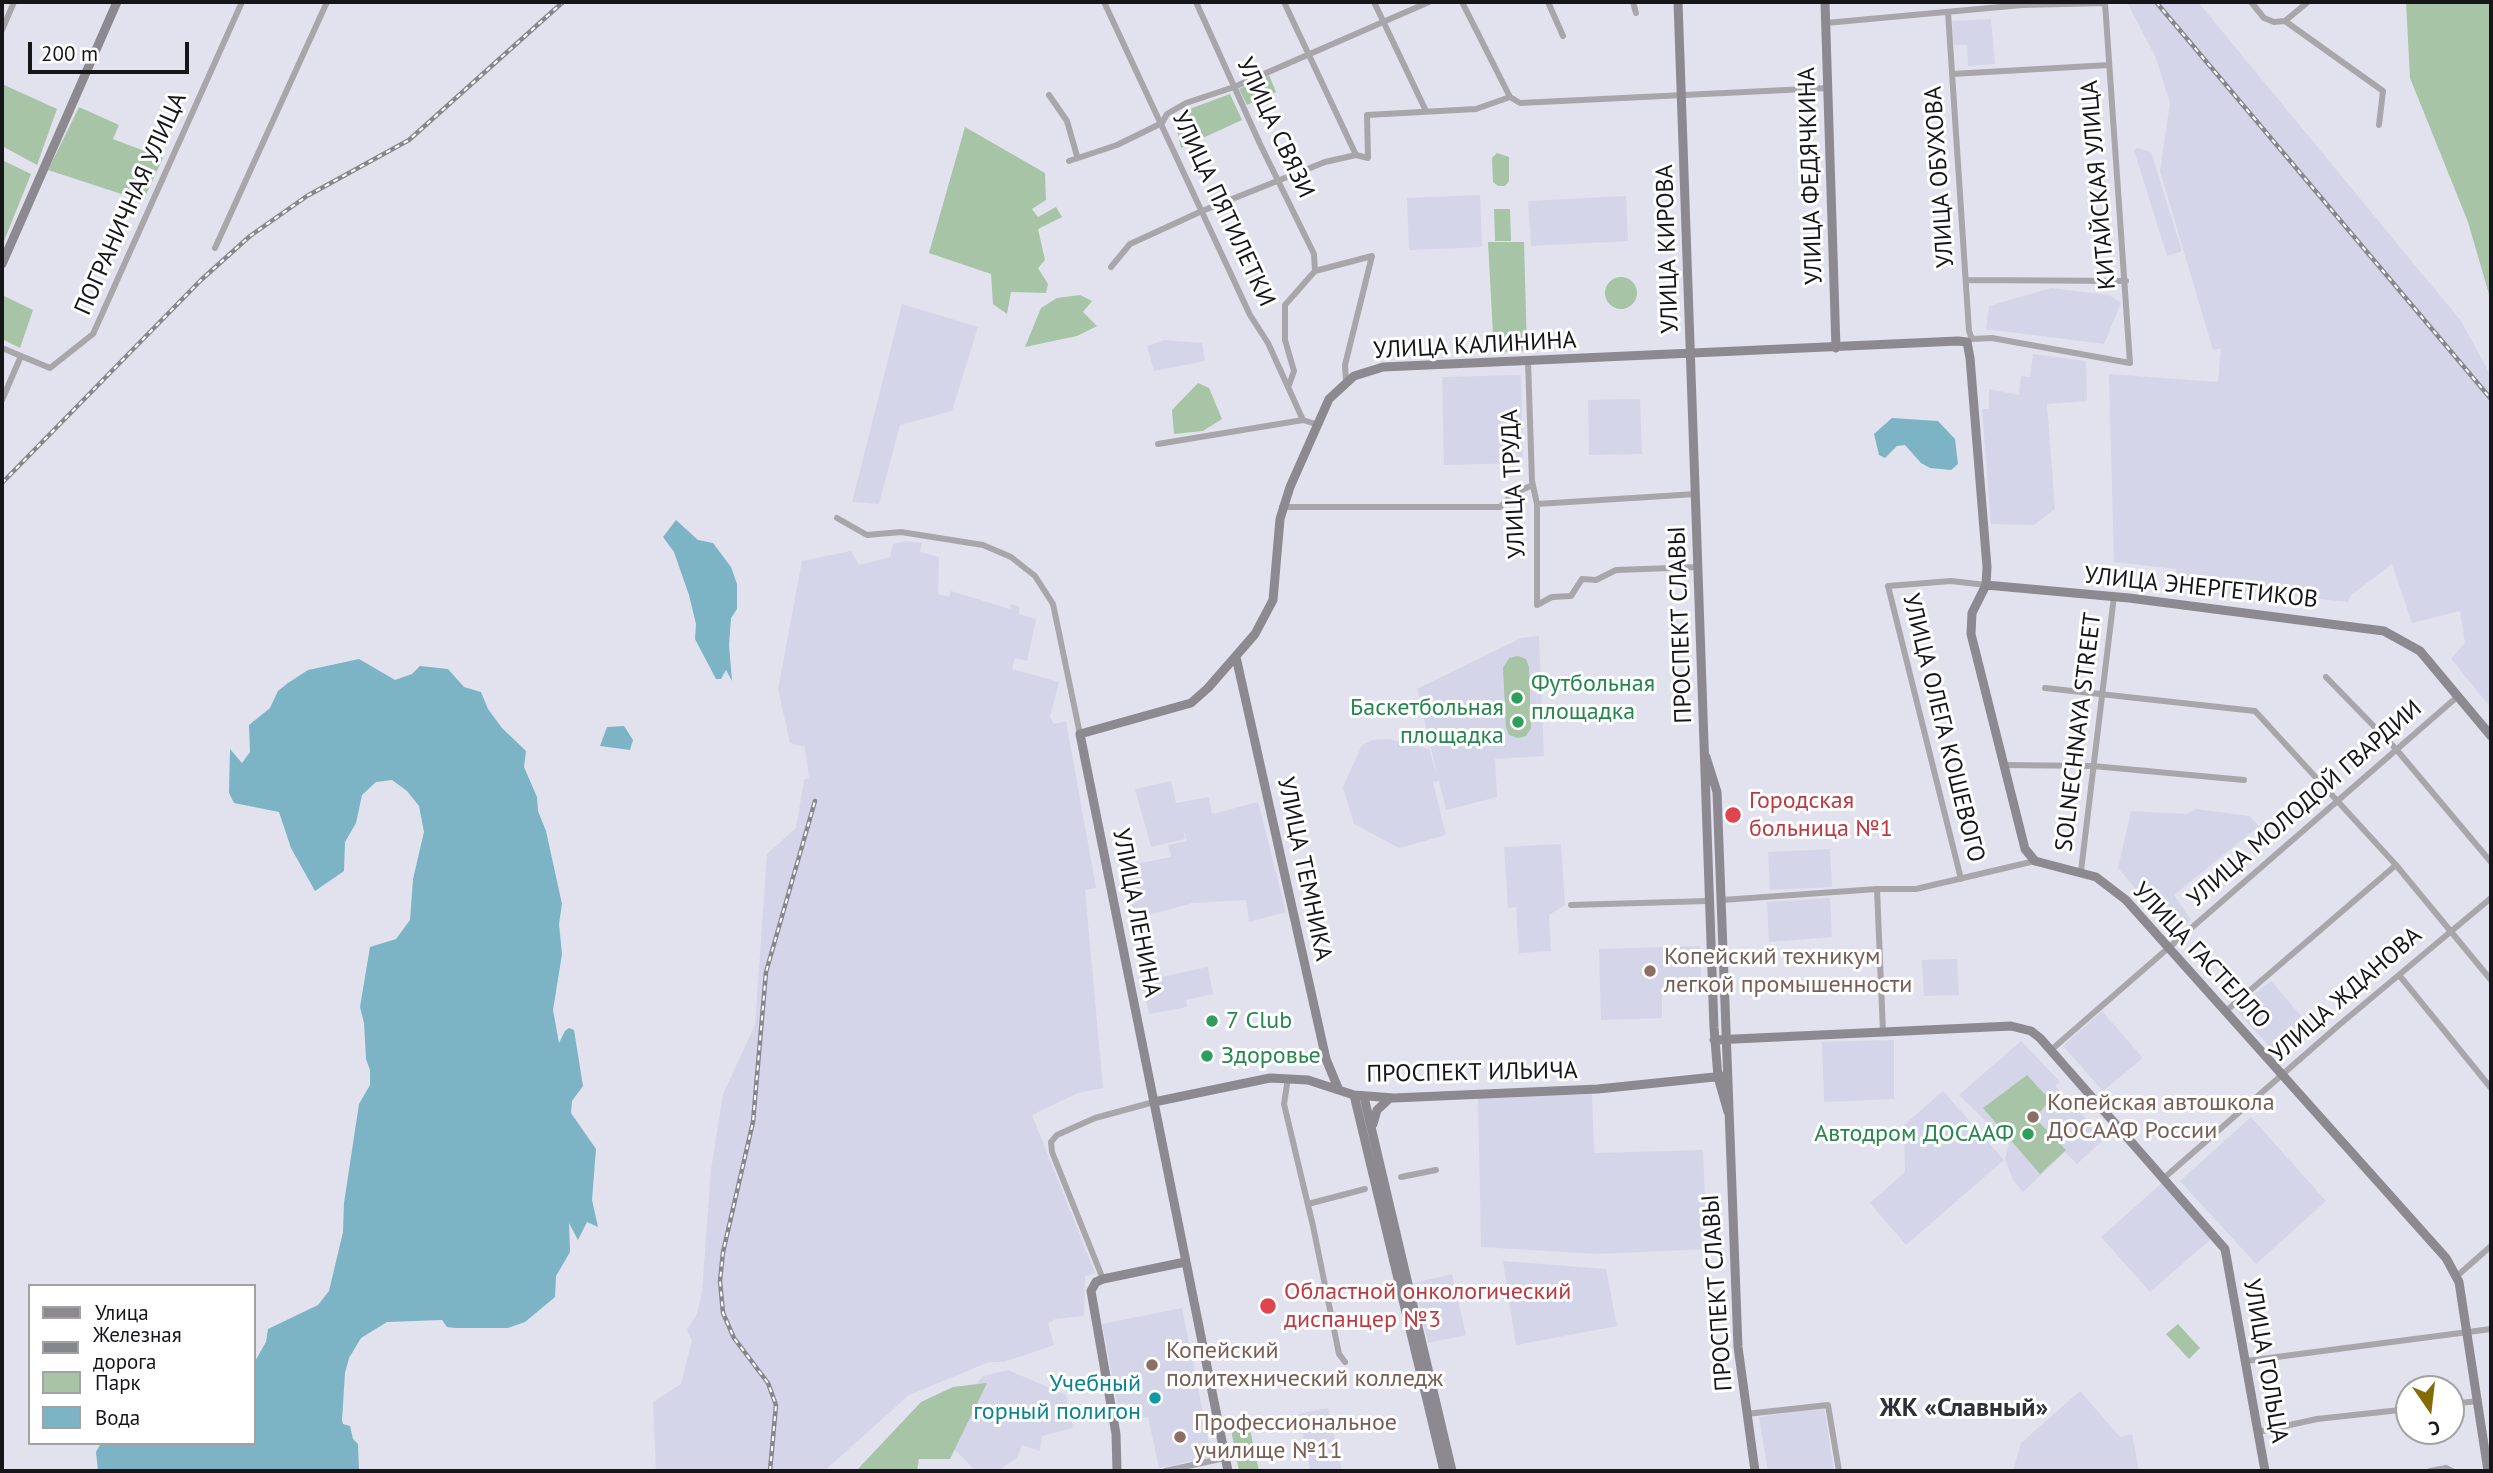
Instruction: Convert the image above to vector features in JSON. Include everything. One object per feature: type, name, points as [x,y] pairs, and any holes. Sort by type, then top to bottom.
[{"type":"street","points":[[2,30],[14,2]]},
{"type":"street","points":[[2,264],[117,2]]},
{"type":"street","name":"ПОГРАНИЧНАЯ УЛИЦА","points":[[21,356],[50,368],[93,334],[242,2]]},
{"type":"street","points":[[215,248],[326,2]]},
{"type":"street","name":"УЛИЦА ПЯТИЛЕТКИ","points":[[1104,2],[1250,315],[1289,385],[1303,420]]},
{"type":"street","name":"УЛИЦА СВЯЗИ","points":[[1196,2],[1314,254],[1315,271]]},
{"type":"street","points":[[1284,2],[1356,155]]},
{"type":"street","points":[[1374,2],[1426,111]]},
{"type":"street","points":[[1069,161],[1077,156],[1117,145],[1162,123],[1167,114],[1186,103],[1234,88],[1429,2]]},
{"type":"street","points":[[1462,2],[1510,97],[1520,103],[1827,88]]},
{"type":"street","points":[[1548,2],[1563,36]]},
{"type":"street","points":[[1633,2],[1636,13]]},
{"type":"street","name":"УЛИЦА КИРОВА","points":[[1678,2],[1696,494]]},
{"type":"street","name":"УЛИЦА ФЕДЯЧКИНА","points":[[1825,2],[1836,348]]},
{"type":"street","points":[[2252,2],[2264,18],[2274,22],[2285,21],[2308,2]]},
{"type":"street","name":"КИТАЙСКАЯ УЛИЦА","points":[[1948,12],[2022,5],[2105,4],[2130,363],[2034,343],[1970,341]]},
{"type":"street","points":[[1826,23],[1948,12]]},
{"type":"street","name":"УЛИЦА ОБУХОВА","points":[[1948,12],[1970,341]]},
{"type":"street","points":[[2285,21],[2384,91],[2378,125]]},
{"type":"street","points":[[1952,74],[2109,65]]},
{"type":"street","points":[[1049,95],[1068,121],[1077,156]]},
{"type":"street","points":[[1111,267],[1130,244],[1202,211],[1325,162],[1356,155],[1368,159],[1367,114],[1476,109],[1510,97]]},
{"type":"street","points":[[1289,385],[1294,371],[1285,340],[1285,305],[1315,271],[1372,256],[1345,365],[1346,381]]},
{"type":"street","points":[[1967,280],[2126,281]]},
{"type":"street","points":[[1970,341],[1986,555],[1986,585],[1972,613],[1970,625],[2025,849],[2035,861]]},
{"type":"street","name":"УЛИЦА КАЛИНИНА","points":[[1080,734],[1191,703],[1236,657],[1263,623],[1273,600],[1282,508],[1316,424],[1329,399],[1346,381],[1383,367],[1970,341]]},
{"type":"street","points":[[2,348],[21,356],[2,400]]},
{"type":"street","name":"УЛИЦА ТРУДА","points":[[1528,361],[1532,485],[1536,504],[1537,604],[1552,597],[1571,596],[1583,579],[1596,580],[1616,570],[1698,567]]},
{"type":"street","points":[[1158,444],[1303,420],[1316,424]]},
{"type":"street","points":[[1282,508],[1500,508],[1514,493],[1532,485]]},
{"type":"street","points":[[1536,504],[1696,494]]},
{"type":"street","name":"ПРОСПЕКТ СЛАВЫ","points":[[1696,494],[1714,1040],[1718,1077],[1728,1112]]},
{"type":"street","name":"УЛИЦА ЛЕНИНА","points":[[837,518],[867,535],[901,532],[983,545],[1011,557],[1035,576],[1051,600],[1228,1471]]},
{"type":"street","name":"УЛИЦА ОЛЕГА КОШЕВОГО","points":[[1961,879],[1888,586],[1951,582],[1986,585]]},
{"type":"street","name":"УЛИЦА ЭНЕРГЕТИКОВ","points":[[1986,585],[2114,596],[2368,627],[2409,642],[2428,660],[2458,697]]},
{"type":"street","name":"SOLNECHNAYA STREET","points":[[2081,872],[2114,596]]},
{"type":"street","name":"УЛИЦА ТЕМНИКА","points":[[1236,657],[1326,1059],[1338,1088]]},
{"type":"street","points":[[2326,677],[2396,749],[2491,862]]},
{"type":"street","points":[[2045,688],[2103,692],[2255,711],[2396,865],[2452,929],[2491,980]]},
{"type":"street","points":[[2458,697],[2491,736]]},
{"type":"street","name":"УЛИЦА МОЛОДОЙ ГВАРДИИ","points":[[2051,1050],[2458,697]]},
{"type":"street","name":"ПРОСПЕКТ СЛАВЫ","points":[[1705,755],[1717,792],[1730,1075],[1728,1112],[1738,1347],[1755,1471]]},
{"type":"street","points":[[2004,765],[2093,766],[2244,780]]},
{"type":"street","name":"УЛИЦА ГАСТЕЛЛО","points":[[1571,905],[1708,901],[1877,889],[1916,890],[2035,861],[2081,872],[2107,884],[2126,900],[2446,1258],[2457,1276]]},
{"type":"street","points":[[2226,1011],[2396,865]]},
{"type":"street","points":[[1877,889],[1883,1032]]},
{"type":"street","name":"УЛИЦА ЖДАНОВА","points":[[2164,1178],[2491,898]]},
{"type":"street","points":[[1710,945],[1724,945]]},
{"type":"street","points":[[2399,975],[2491,1088]]},
{"type":"street","points":[[1714,1040],[2011,1026],[2031,1031],[2164,1178]]},
{"type":"street","points":[[1308,1080],[1323,1070],[1326,1059]]},
{"type":"street","name":"ПРОСПЕКТ ИЛЬИЧА","points":[[1102,1279],[1052,1152],[1051,1142],[1056,1135],[1096,1118],[1154,1102],[1270,1079],[1308,1080],[1359,1096],[1390,1098],[1598,1089],[1730,1075]]},
{"type":"street","points":[[1288,1078],[1284,1104],[1339,1354],[1345,1362]]},
{"type":"street","points":[[1359,1096],[1372,1131],[1444,1471]]},
{"type":"street","points":[[1359,1096],[1452,1471]]},
{"type":"street","points":[[1372,1131],[1377,1111],[1390,1098]]},
{"type":"street","points":[[1401,1177],[1436,1170]]},
{"type":"street","name":"УЛИЦА ГОЛЬЦА","points":[[2164,1178],[2221,1242],[2228,1258],[2265,1471]]},
{"type":"street","points":[[1308,1204],[1365,1189]]},
{"type":"street","points":[[2488,1471],[2457,1276],[2491,1246]]},
{"type":"street","points":[[1117,1471],[1116,1434],[1091,1302],[1093,1286],[1102,1279],[1185,1262]]},
{"type":"street","points":[[2246,1361],[2367,1343],[2491,1329]]},
{"type":"street","points":[[2465,1402],[2478,1401]]},
{"type":"street","points":[[1746,1414],[1828,1405],[1839,1471]]},
{"type":"street","points":[[2258,1432],[2317,1419],[2395,1411]]},
{"type":"street","points":[[1164,1471],[1225,1458]]},
{"type":"street","points":[[2430,1471],[2446,1468],[2452,1471]]},
{"type":"shaded area","points":[[2127,2],[2198,2],[2461,321],[2491,376],[2491,708],[2451,659],[2465,643],[2460,611],[2412,623],[2392,564],[2350,596],[2348,602],[2246,591],[2245,598],[2174,588],[2176,569],[2114,562],[2109,374],[2218,382],[2221,348],[2213,350],[2160,171],[2170,103],[2156,58]]},
{"type":"shaded area","points":[[1991,19],[1995,64],[1968,66],[1967,45],[1954,45],[1952,21]]},
{"type":"shaded area","points":[[2138,148],[2151,152],[2182,251],[2167,256],[2134,150]]},
{"type":"shaded area","points":[[1480,195],[1482,247],[1409,250],[1407,198]]},
{"type":"shaded area","points":[[1626,196],[1628,241],[1531,246],[1528,201]]},
{"type":"shaded area","points":[[2051,288],[2109,295],[2121,303],[2104,344],[1986,329],[1989,306]]},
{"type":"shaded area","points":[[902,304],[978,327],[952,411],[900,425],[879,504],[852,502]]},
{"type":"shaded area","points":[[1164,340],[1202,343],[1205,361],[1154,371],[1147,346]]},
{"type":"shaded area","points":[[2033,354],[2086,361],[2087,401],[2047,404],[2055,509],[2034,525],[1991,524],[1982,409],[1989,409],[1989,389],[2019,395],[2021,376],[2030,377]]},
{"type":"shaded area","points":[[1521,375],[1523,463],[1444,465],[1442,377]]},
{"type":"shaded area","points":[[1640,399],[1642,454],[1589,455],[1588,400]]},
{"type":"shaded area","points":[[906,541],[922,543],[920,552],[939,557],[938,594],[949,597],[951,591],[1010,609],[1011,604],[1020,607],[1019,614],[1036,619],[1027,661],[1015,658],[1012,669],[1059,682],[1050,717],[1054,724],[1066,721],[1096,888],[1085,890],[1103,1088],[1078,1093],[1032,1115],[1095,1273],[1085,1276],[1084,1316],[1056,1319],[1048,1323],[1054,1345],[1004,1362],[989,1362],[909,1395],[824,1471],[656,1471],[653,1402],[681,1384],[692,1340],[687,1330],[697,1314],[702,1292],[711,1170],[723,1094],[755,1025],[767,854],[796,828],[804,780],[809,778],[805,747],[790,743],[778,689],[802,561],[851,551],[859,565],[890,557],[893,544]]},
{"type":"shaded area","points":[[1539,636],[1544,756],[1495,759],[1497,797],[1446,810],[1439,781],[1433,782],[1446,835],[1399,848],[1354,824],[1343,787],[1362,745],[1372,740],[1390,739],[1429,749],[1438,778],[1417,689],[1521,638]]},
{"type":"shaded area","points":[[1171,781],[1176,803],[1209,797],[1212,814],[1258,802],[1286,912],[1249,922],[1246,900],[1192,903],[1135,919],[1121,867],[1171,857],[1168,845],[1187,841],[1183,829],[1185,839],[1151,847],[1135,789]]},
{"type":"shaded area","points":[[2196,809],[2249,816],[2259,826],[2174,895],[2191,920],[2174,934],[2118,868],[2131,811],[2186,814]]},
{"type":"shaded area","points":[[1561,844],[1565,905],[1549,915],[1551,951],[1519,953],[1516,907],[1508,908],[1504,847]]},
{"type":"shaded area","points":[[1830,849],[1832,887],[1770,890],[1768,852]]},
{"type":"shaded area","points":[[1830,898],[1832,937],[1769,942],[1767,902]]},
{"type":"shaded area","name":"Копейский техникум легкой промышенности","points":[[1700,946],[1702,993],[1662,994],[1662,1018],[1601,1020],[1599,949]]},
{"type":"shaded area","points":[[1957,959],[1959,995],[1924,996],[1922,960]]},
{"type":"shaded area","points":[[1208,967],[1213,994],[1186,1000],[1187,1007],[1149,1014],[1142,981]]},
{"type":"shaded area","points":[[2271,981],[2315,1032],[2280,1058],[2235,1009]]},
{"type":"shaded area","points":[[2102,1011],[2143,1058],[2103,1091],[2063,1046]]},
{"type":"shaded area","points":[[1894,1040],[1894,1099],[1824,1102],[1822,1042]]},
{"type":"shaded area","name":"Копейская автошкола ДОСААФ России","points":[[2021,1041],[2060,1082],[2055,1086],[2105,1138],[2077,1164],[2065,1152],[2023,1192],[2013,1180],[2005,1159],[2009,1144],[1959,1095]]},
{"type":"shaded area","points":[[1943,1091],[2004,1160],[1906,1245],[1870,1203],[1905,1172],[1904,1125]]},
{"type":"shaded area","points":[[1592,1094],[1594,1153],[1703,1150],[1707,1249],[1597,1254],[1481,1247],[1478,1097]]},
{"type":"shaded area","points":[[2251,1117],[2326,1201],[2256,1264],[2180,1181]]},
{"type":"shaded area","points":[[2163,1182],[2212,1238],[2150,1292],[2101,1237]]},
{"type":"shaded area","points":[[1503,1261],[1606,1269],[1617,1326],[1516,1345]]},
{"type":"shaded area","points":[[1452,1274],[1466,1335],[1428,1343],[1414,1283]]},
{"type":"shaded area","name":"Копейский политехнический колледж","points":[[1182,1308],[1212,1457],[1159,1468],[1148,1417],[1121,1422],[1102,1324]]},
{"type":"shaded area","points":[[1008,1370],[1066,1395],[1073,1428],[1042,1436],[1040,1451],[1022,1445],[1017,1458],[997,1471],[976,1471],[952,1447],[960,1404],[983,1376]]},
{"type":"shaded area","points":[[2080,1391],[2120,1437],[2132,1434],[2139,1471],[2013,1471],[2021,1443]]},
{"type":"shaded area","points":[[1824,1407],[1834,1471],[1768,1471],[1759,1417]]},
{"type":"shaded area","points":[[1328,1408],[1342,1471],[1304,1471],[1310,1468],[1298,1414]]},
{"type":"green space","points":[[2406,2],[2491,2],[2491,301],[2468,222],[2410,78]]},
{"type":"green space","points":[[1269,75],[1276,92],[1247,105],[1239,89]]},
{"type":"green space","points":[[2,84],[57,109],[37,165],[2,146]]},
{"type":"green space","points":[[1230,94],[1242,120],[1181,148],[1176,125],[1185,118],[1184,111]]},
{"type":"green space","points":[[79,107],[119,125],[113,139],[163,158],[143,201],[48,170]]},
{"type":"green space","points":[[965,127],[1045,173],[1046,200],[1032,209],[1038,217],[1056,207],[1062,217],[1038,229],[1045,260],[1038,268],[1048,284],[1046,293],[1011,292],[1007,314],[993,304],[991,274],[929,253]]},
{"type":"green space","points":[[1497,153],[1509,157],[1509,181],[1505,186],[1498,186],[1493,182],[1492,158]]},
{"type":"green space","points":[[2,160],[31,174],[2,246]]},
{"type":"green space","points":[[1494,209],[1510,209],[1511,241],[1495,241]]},
{"type":"green space","points":[[1488,242],[1524,242],[1527,351],[1494,353]]},
{"type":"green space","points":[[1621,277],[1632,282],[1637,293],[1632,304],[1621,309],[1610,304],[1605,293],[1610,282]]},
{"type":"green space","points":[[2,295],[33,310],[20,348],[2,339]]},
{"type":"green space","points":[[1080,295],[1092,301],[1083,312],[1097,326],[1077,336],[1025,347],[1041,308],[1057,298]]},
{"type":"green space","points":[[1198,383],[1209,388],[1222,419],[1203,431],[1174,434],[1172,410]]},
{"type":"green space","points":[[1518,656],[1526,659],[1529,667],[1531,728],[1526,736],[1518,738],[1509,735],[1506,727],[1503,668],[1509,658]]},
{"type":"green space","name":"Автодром ДОСААФ","points":[[2027,1075],[2050,1100],[2035,1118],[2066,1150],[2040,1174],[1983,1108]]},
{"type":"green space","points":[[2178,1324],[2200,1348],[2189,1359],[2166,1334]]},
{"type":"green space","points":[[987,1383],[950,1459],[919,1459],[917,1471],[856,1471],[921,1402],[953,1387]]},
{"type":"green space","points":[[1248,1420],[1259,1471],[1239,1471],[1230,1424]]},
{"type":"water","points":[[1892,418],[1938,421],[1955,439],[1958,464],[1951,470],[1930,468],[1921,463],[1905,445],[1897,446],[1885,458],[1879,455],[1874,434]]},
{"type":"water","points":[[676,520],[698,540],[713,543],[731,567],[737,584],[737,609],[731,618],[729,645],[732,681],[726,670],[721,679],[716,679],[695,639],[696,624],[689,595],[674,552],[663,537]]},
{"type":"water","points":[[359,659],[395,680],[412,674],[420,666],[448,669],[464,687],[481,692],[488,709],[502,728],[526,751],[524,767],[537,797],[538,811],[546,831],[562,904],[559,924],[562,954],[553,1010],[559,1043],[565,1031],[569,1028],[574,1030],[583,1086],[572,1101],[571,1113],[596,1149],[592,1200],[598,1227],[587,1222],[578,1240],[569,1223],[570,1252],[556,1276],[555,1297],[525,1322],[508,1328],[455,1328],[447,1327],[442,1320],[387,1322],[361,1338],[349,1358],[345,1373],[342,1420],[343,1424],[350,1426],[353,1439],[358,1444],[359,1471],[98,1471],[96,1452],[100,1445],[256,1445],[256,1360],[266,1342],[268,1329],[318,1305],[329,1291],[343,1232],[344,1203],[359,1104],[370,1085],[360,1007],[370,947],[396,939],[410,920],[413,879],[424,832],[419,806],[407,791],[392,780],[376,782],[362,795],[356,823],[345,842],[344,871],[315,891],[291,848],[279,812],[234,803],[229,793],[230,749],[242,763],[250,752],[249,725],[270,708],[278,691],[308,670]]},
{"type":"water","points":[[624,726],[633,740],[630,750],[600,746],[607,727]]},
{"type":"railway","points":[[2,483],[201,280],[250,236],[307,196],[409,140],[563,2]]},
{"type":"railway","points":[[2156,2],[2491,399]]},
{"type":"railway","points":[[770,1471],[776,1405],[768,1383],[734,1338],[723,1313],[720,1281],[723,1252],[753,1122],[766,972],[815,801]]},
{"type":"place","name":"Футбольная площадка","points":[[1517,698]]},
{"type":"place","name":"Баскетбольная площадка","points":[[1518,722]]},
{"type":"place","name":"Городская больница №1","points":[[1733,815]]},
{"type":"place","name":"Копейский техникум легкой промышенности","points":[[1650,971]]},
{"type":"place","name":"7 Club","points":[[1212,1021]]},
{"type":"place","name":"Здоровье","points":[[1207,1056]]},
{"type":"place","name":"Копейская автошкола ДОСААФ России","points":[[2033,1117]]},
{"type":"place","name":"Автодром ДОСААФ","points":[[2028,1134]]},
{"type":"place","name":"Областной онкологический диспанцер №3","points":[[1268,1306]]},
{"type":"place","name":"Копейский политехнический колледж","points":[[1152,1365]]},
{"type":"place","name":"Учебный горный полигон","points":[[1155,1398]]},
{"type":"place","name":"Профессиональное училище №11","points":[[1180,1437]]},
{"type":"district","name":"ЖК «Славный»","points":[[1964,1409]]}]
